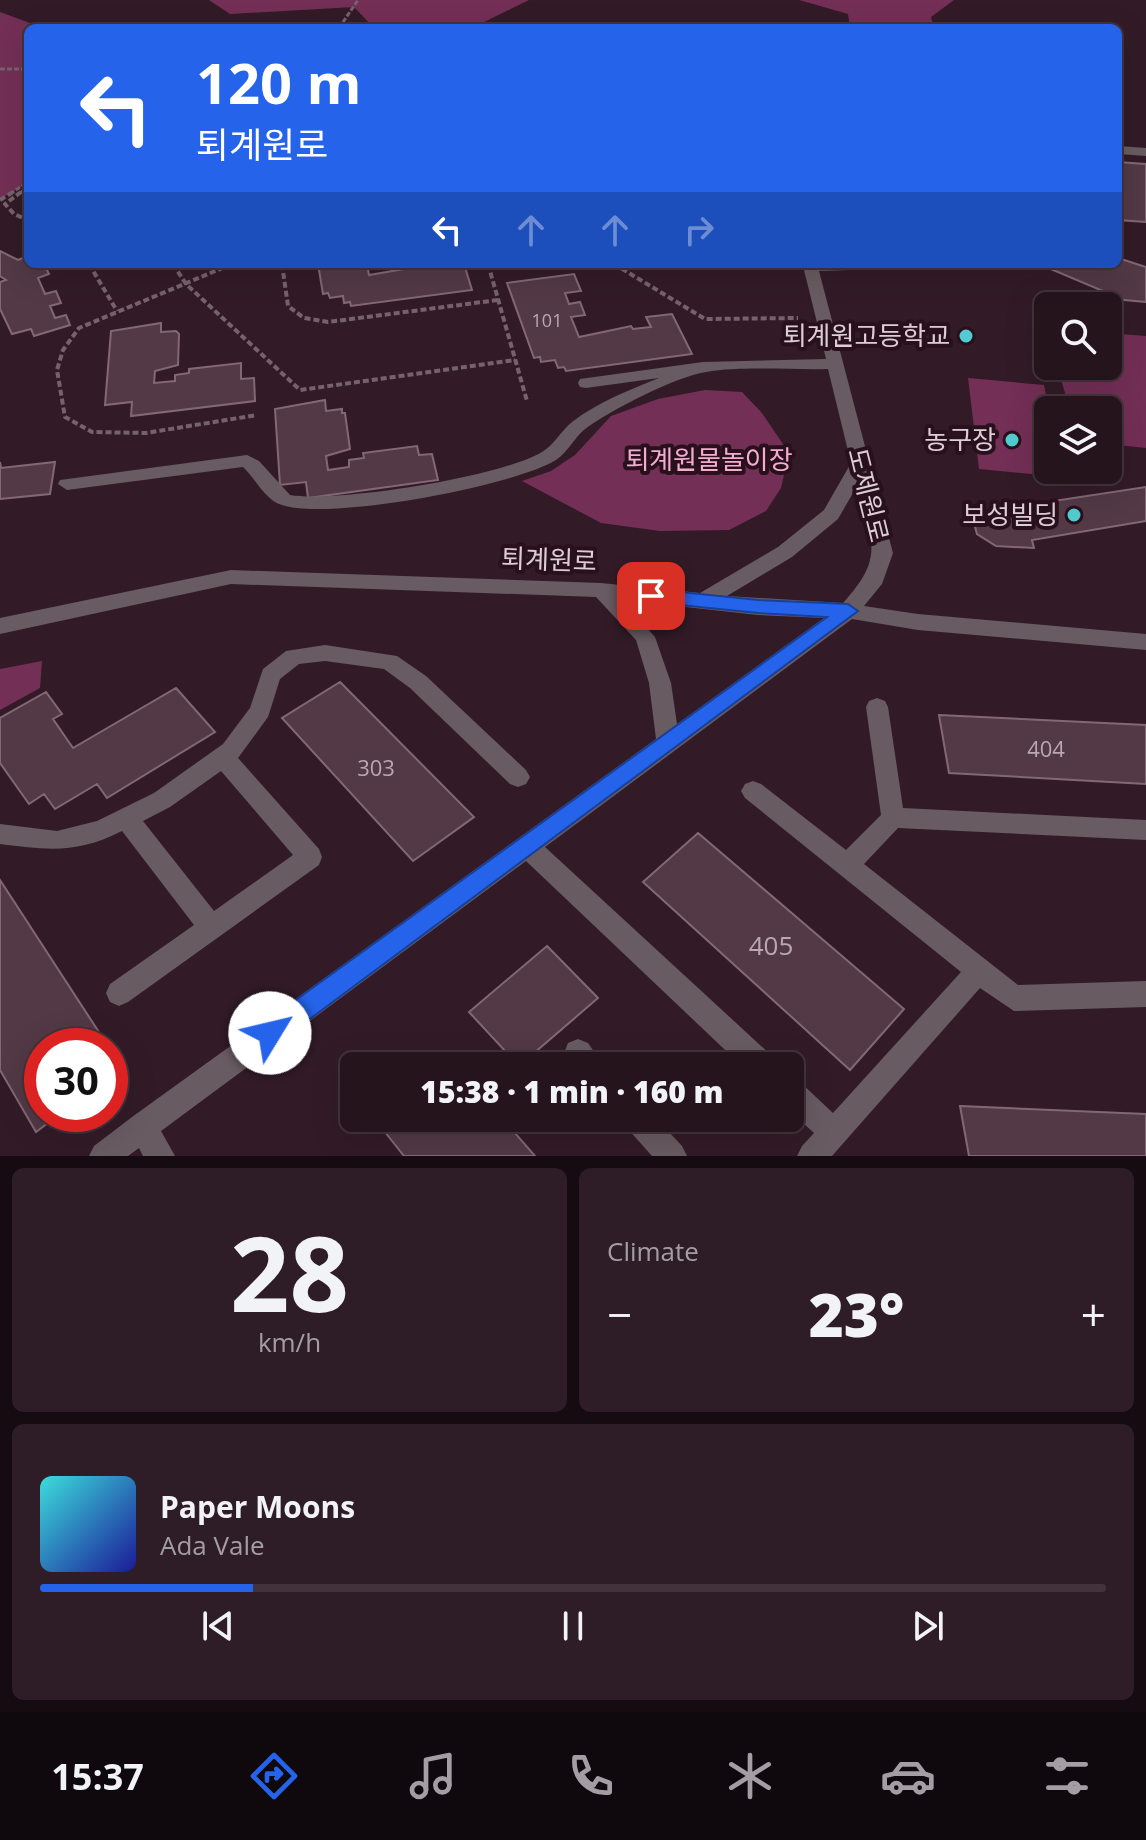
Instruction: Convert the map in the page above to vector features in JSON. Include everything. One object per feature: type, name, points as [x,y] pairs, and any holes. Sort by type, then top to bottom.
[{"type":"street","points":[[1122,150],[1146,152]]},
{"type":"street","name":"도제원로","points":[[104,1156],[848,611],[872,584],[883,553],[823,317],[807,268]]},
{"type":"street","points":[[586,383],[703,367],[834,364]]},
{"type":"street","points":[[67,484],[247,461],[284,500],[308,505],[401,494],[496,475],[548,457],[576,428],[624,398],[703,367]]},
{"type":"street","points":[[701,602],[785,552],[831,514],[860,464]]},
{"type":"street","name":"퇴계원로","points":[[0,626],[231,577],[601,590],[701,602],[848,611],[918,622],[1146,642]]},
{"type":"street","points":[[601,590],[645,637],[660,683],[668,743]]},
{"type":"street","points":[[0,834],[57,841],[102,830],[162,800],[231,751],[260,711],[271,675],[294,657],[325,653],[389,662],[418,682],[518,777]]},
{"type":"street","points":[[877,707],[893,818]]},
{"type":"street","points":[[119,993],[310,857],[223,757]]},
{"type":"street","points":[[753,791],[1014,998],[1146,994]]},
{"type":"street","points":[[126,818],[212,928]]},
{"type":"street","points":[[847,865],[893,818],[1146,830]]},
{"type":"street","points":[[527,846],[747,1052]]},
{"type":"street","points":[[812,1156],[979,970]]},
{"type":"street","points":[[804,1105],[834,1133]]},
{"type":"street","points":[[142,1127],[160,1156]]},
{"type":"street","points":[[650,1132],[672,1156]]},
{"type":"path","points":[[342,24],[358,0]]},
{"type":"path","points":[[0,69],[24,69]]},
{"type":"path","points":[[0,200],[24,186]]},
{"type":"path","points":[[24,187],[5,204],[14,214],[24,218]]},
{"type":"path","points":[[91,268],[117,311]]},
{"type":"path","points":[[176,268],[186,284],[300,390],[515,360]]},
{"type":"path","points":[[223,268],[79,328],[62,348],[54,377],[65,417],[92,432],[146,433],[257,415]]},
{"type":"path","points":[[283,268],[288,306],[304,318],[328,322],[498,300]]},
{"type":"path","points":[[489,268],[527,401]]},
{"type":"path","points":[[621,268],[705,319],[823,317]]},
{"type":"green space","points":[[209,0],[529,0],[480,24],[370,24],[354,7],[230,14]]},
{"type":"green space","points":[[799,0],[954,0],[931,17],[933,24],[849,24],[848,14]]},
{"type":"green space","points":[[0,12],[31,24],[24,24],[24,185],[0,199]]},
{"type":"green space","points":[[1122,334],[1146,336],[1146,448],[1122,445],[1122,396],[1066,396],[1061,380],[1122,380]]},
{"type":"green space","name":"농구장","points":[[968,378],[1044,385],[1046,396],[1034,396],[1034,474],[979,469]]},
{"type":"green space","name":"퇴계원물놀이장","points":[[705,390],[742,392],[762,413],[789,453],[781,488],[766,511],[729,530],[660,531],[601,523],[522,481],[551,471],[575,455],[611,416],[658,399]]},
{"type":"green space","points":[[42,661],[40,688],[0,710],[0,669]]},
{"type":"building","points":[[1122,162],[1146,164],[1146,222],[1122,220]]},
{"type":"building","points":[[0,251],[18,260],[24,258],[24,268],[46,268],[49,274],[38,278],[45,294],[56,291],[61,303],[50,306],[55,318],[66,315],[70,325],[34,336],[31,329],[12,334],[0,309],[0,282],[6,280],[0,276]]},
{"type":"building","points":[[1122,259],[1146,267],[1146,302],[1124,300],[1122,292],[1105,292],[1048,268],[1122,268]]},
{"type":"building","points":[[319,268],[368,268],[369,275],[409,268],[465,268],[472,290],[351,306],[350,302],[344,303],[343,296],[330,298],[328,293],[323,294]]},
{"type":"building","points":[[574,274],[581,291],[565,293],[569,304],[580,302],[585,315],[571,317],[579,337],[631,326],[633,329],[651,327],[646,317],[672,314],[692,354],[566,371],[564,367],[558,368],[555,360],[541,362],[540,357],[534,358],[507,283]]},
{"type":"building","points":[[161,323],[161,332],[176,331],[179,334],[178,365],[155,371],[154,383],[175,381],[175,375],[189,373],[189,369],[241,363],[241,379],[254,378],[255,401],[131,416],[132,402],[105,405],[111,331]]},
{"type":"building","points":[[325,400],[326,411],[342,409],[345,413],[350,449],[326,456],[328,470],[349,467],[349,460],[364,458],[363,453],[417,446],[419,455],[432,454],[438,480],[308,498],[306,482],[280,485],[275,409]]},
{"type":"building","points":[[0,462],[1,468],[55,462],[50,494],[0,499]]},
{"type":"building","name":"보성빌딩","points":[[1146,487],[1146,521],[1032,540],[1034,548],[996,546],[977,534],[974,523],[1004,525],[1001,509]]},
{"type":"building","points":[[340,682],[474,817],[413,861],[282,718]]},
{"type":"building","points":[[176,688],[215,732],[107,798],[97,784],[55,809],[44,794],[29,804],[0,763],[0,718],[46,692],[62,714],[53,719],[73,748]]},
{"type":"building","points":[[939,715],[1146,725],[1146,784],[949,773]]},
{"type":"building","points":[[698,833],[904,1009],[850,1070],[643,882]]},
{"type":"building","points":[[0,880],[96,1028],[24,1028],[24,1111],[0,1070]]},
{"type":"building","points":[[547,946],[598,998],[535,1052],[506,1052],[469,1012]]},
{"type":"building","points":[[960,1106],[1146,1114],[1146,1156],[969,1156]]},
{"type":"building","points":[[385,1132],[514,1132],[535,1156],[404,1156]]},
{"type":"place","name":"퇴계원고등학교","points":[[966,336]]},
{"type":"place","name":"농구장","points":[[1012,440]]},
{"type":"place","name":"보성빌딩","points":[[1074,515]]},
{"type":"route","points":[[270,1033],[848,611],[758,607],[651,596]]}]
